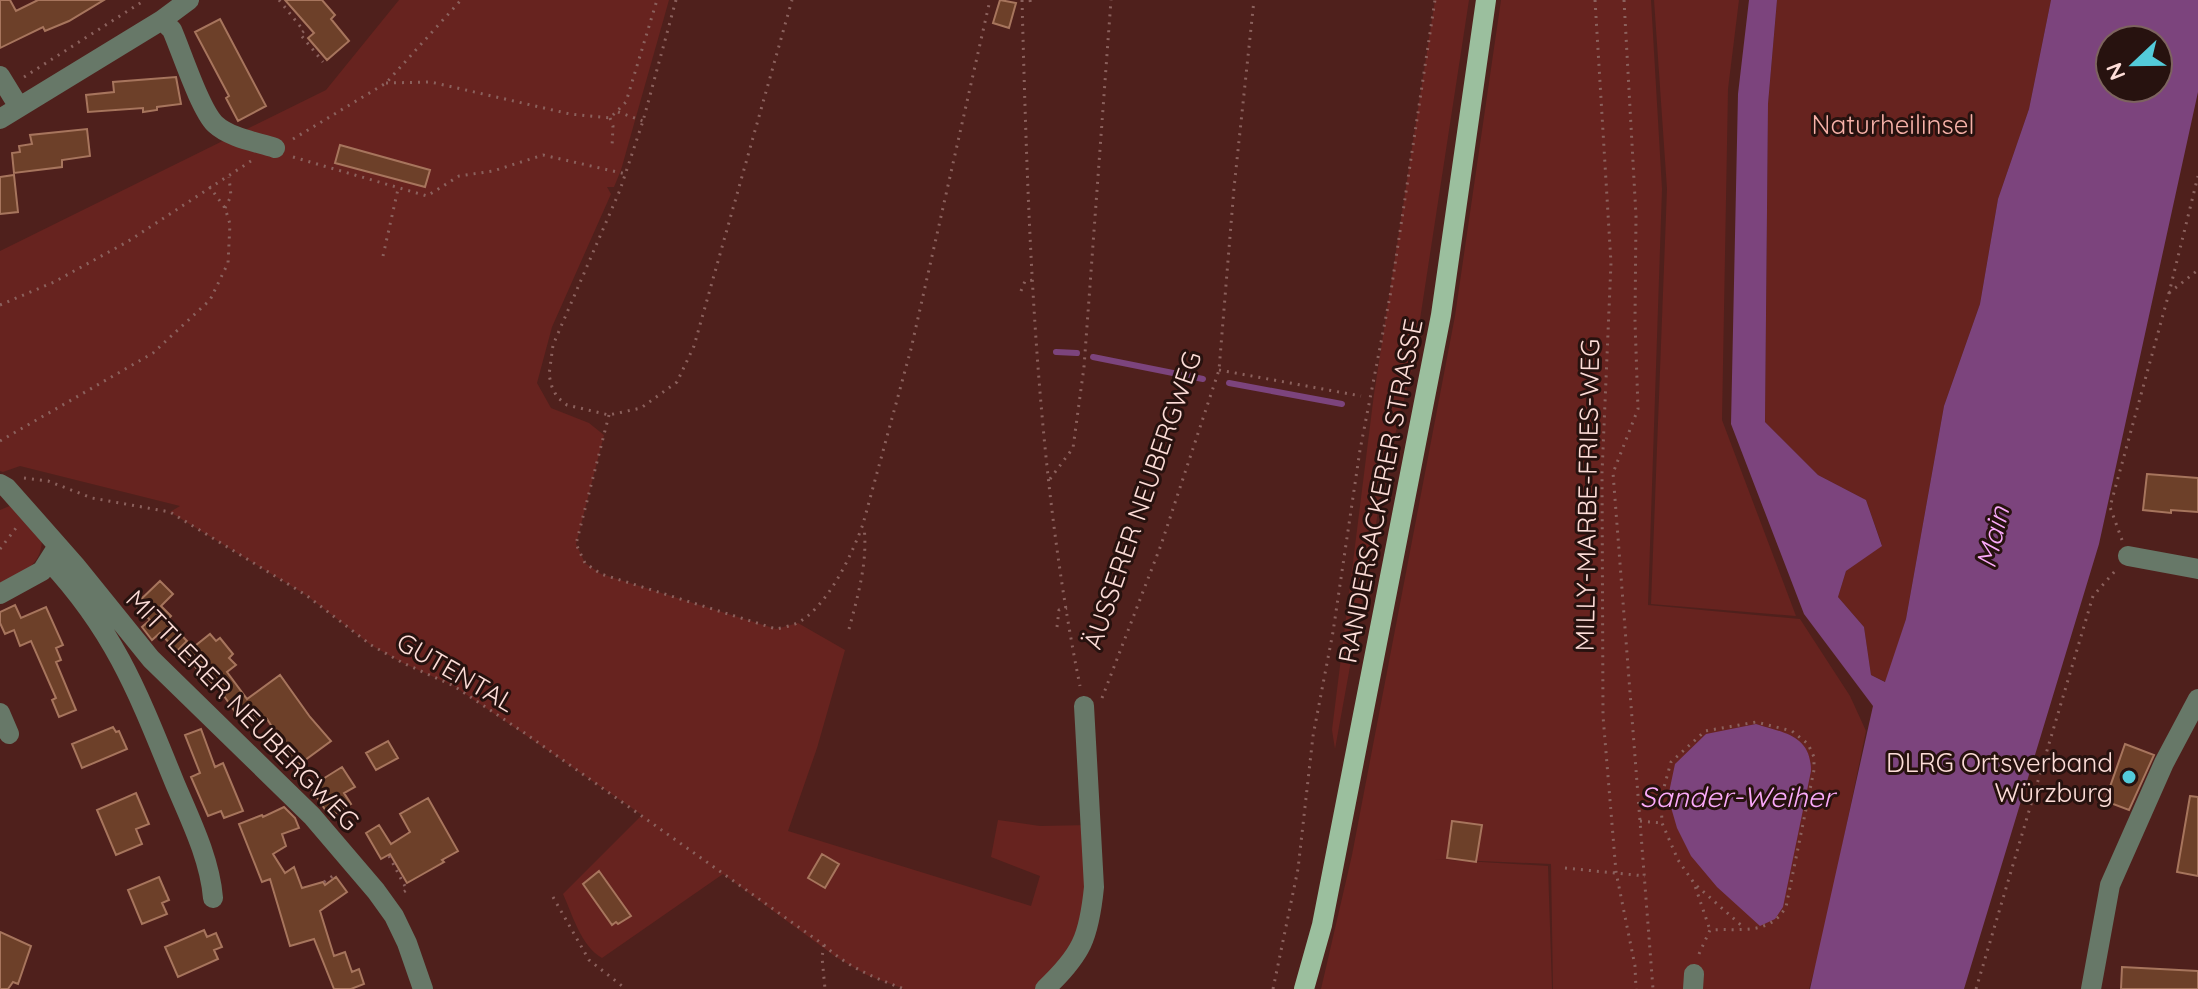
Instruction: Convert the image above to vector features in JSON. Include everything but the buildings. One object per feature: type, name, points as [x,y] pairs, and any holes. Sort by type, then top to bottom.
[{"type":"main road","name":"RANDERSACKERER STRASSE","points":[[1304,989],[1322,925],[1441,315],[1486,0]]},
{"type":"street","points":[[0,119],[162,20],[189,0]]},
{"type":"street","points":[[162,20],[172,30],[215,124],[275,148]]},
{"type":"street","points":[[3,82],[19,107]]},
{"type":"street","name":"MITTLERER NEUBERGWEG","points":[[4,486],[28,512],[127,668],[201,849],[213,898]]},
{"type":"street","points":[[0,594],[31,579],[54,554]]},
{"type":"street","name":"MITTLERER NEUBERGWEG","points":[[54,554],[151,659],[301,806],[376,891],[394,916],[423,989]]},
{"type":"street","points":[[2128,556],[2198,569]]},
{"type":"street","points":[[2091,989],[2110,885],[2164,763],[2198,699]]},
{"type":"street","points":[[1045,989],[1078,954],[1091,913],[1094,887],[1084,706]]},
{"type":"street","points":[[0,713],[9,734]]},
{"type":"path","points":[[3,82],[145,0]]},
{"type":"path","points":[[279,0],[304,31],[300,34],[323,62]]},
{"type":"path","points":[[0,305],[54,282],[127,242],[258,155],[303,135],[386,83],[461,0]]},
{"type":"path","points":[[386,83],[431,82],[570,114],[610,118],[626,102],[657,0]]},
{"type":"path","points":[[676,0],[626,174],[560,327],[550,362],[549,375],[557,397],[567,405],[609,415],[641,408],[677,382],[694,346],[792,0]]},
{"type":"path","points":[[609,415],[576,544],[585,563],[601,574],[776,629],[798,623],[830,591],[863,524],[911,349],[990,0]]},
{"type":"path","points":[[1022,0],[1027,163],[1050,479],[1084,706]]},
{"type":"path","points":[[1030,0],[1031,6]]},
{"type":"path","points":[[1050,479],[1073,448],[1084,367],[1111,0]]},
{"type":"path","name":"ÄUSSERER NEUBERGWEG","points":[[1084,706],[1103,697],[1161,545],[1219,370],[1254,0]]},
{"type":"path","points":[[1273,989],[1298,869],[1313,736],[1333,632],[1360,450],[1391,291],[1435,0]]},
{"type":"path","name":"MILLY-MARBE-FRIES-WEG","points":[[1595,0],[1611,263],[1602,473],[1603,716],[1616,872],[1635,966],[1636,989]]},
{"type":"path","points":[[1624,0],[1636,216],[1638,409],[1613,473],[1653,989]]},
{"type":"path","points":[[618,112],[643,121]]},
{"type":"path","points":[[610,118],[613,126],[612,147]]},
{"type":"path","points":[[275,148],[301,161],[427,196],[459,176],[493,171],[543,155],[626,174]]},
{"type":"path","points":[[1976,989],[2093,596],[2128,556],[2110,507],[2198,176]]},
{"type":"path","points":[[225,208],[231,196],[229,177]]},
{"type":"path","points":[[0,441],[153,353],[210,300],[228,263],[230,224],[225,208],[209,186]]},
{"type":"path","points":[[383,256],[398,189]]},
{"type":"path","points":[[2169,293],[2198,270]]},
{"type":"path","points":[[1021,291],[1025,281],[1034,280]]},
{"type":"path","points":[[1219,370],[1361,396]]},
{"type":"path","name":"GUTENTAL","points":[[4,486],[19,478],[48,481],[92,498],[170,512],[306,595],[371,645],[454,686],[526,734],[824,945],[836,957],[867,975],[904,989]]},
{"type":"path","points":[[0,549],[28,512]]},
{"type":"path","points":[[849,629],[860,590],[866,547],[863,524]]},
{"type":"path","points":[[1057,627],[1059,610],[1067,608]]},
{"type":"path","points":[[1710,930],[1761,928],[1777,921],[1786,907],[1814,757],[1808,744],[1792,731],[1756,722],[1705,731],[1671,762],[1661,798],[1662,823],[1678,860],[1694,883],[1744,928]]},
{"type":"path","points":[[1640,821],[1662,823]]},
{"type":"path","points":[[389,856],[405,887]]},
{"type":"path","points":[[1565,868],[1646,876]]},
{"type":"path","points":[[324,882],[332,876]]},
{"type":"path","points":[[1694,883],[1710,930],[1701,946],[1694,981]]},
{"type":"path","points":[[553,897],[589,960],[626,989]]},
{"type":"path","points":[[824,945],[825,989]]},
{"type":"green space","points":[[399,0],[669,0],[621,170],[614,187],[607,187],[611,194],[552,327],[537,383],[551,408],[589,423],[604,435],[576,544],[585,563],[601,574],[776,629],[798,623],[845,650],[817,748],[788,831],[1031,906],[1040,876],[991,857],[998,820],[1040,826],[1091,825],[1091,913],[1045,989],[904,989],[867,975],[836,957],[723,874],[602,958],[583,938],[563,894],[642,815],[454,686],[371,645],[306,595],[170,512],[180,506],[20,466],[0,471],[0,251],[326,90]]},
{"type":"green space","points":[[1435,0],[1469,0],[1413,365],[1385,474],[1335,749],[1332,730],[1374,394]]},
{"type":"green space","points":[[1501,0],[1651,0],[1662,189],[1648,605],[1800,619],[1850,696],[1866,731],[1823,939],[1809,989],[1553,989],[1551,864],[1433,859],[1548,866],[1552,989],[1321,989],[1352,855],[1455,316]]},
{"type":"green space","points":[[1654,0],[1739,0],[1728,89],[1722,420],[1796,616],[1651,604],[1667,189]]},
{"type":"green space","name":"Naturheilinsel","points":[[1777,0],[2051,0],[2029,109],[1998,199],[1980,304],[1944,406],[1906,619],[1886,682],[1871,675],[1864,627],[1838,597],[1846,571],[1882,545],[1866,500],[1818,475],[1765,422],[1768,104]]},
{"type":"green space","points":[[12,505],[42,540],[41,549],[34,563],[0,585],[0,510]]},
{"type":"water","name":"Main","points":[[1749,0],[1777,0],[1768,104],[1765,422],[1818,475],[1866,500],[1882,546],[1846,571],[1838,597],[1864,627],[1871,675],[1885,682],[1906,619],[1944,406],[1980,304],[1998,199],[2029,109],[2051,0],[2198,0],[2198,92],[2099,544],[1964,989],[1810,989],[1873,706],[1804,614],[1731,424],[1738,94]]},
{"type":"water","name":"Sander-Weiher","points":[[1756,724],[1794,737],[1806,750],[1811,771],[1783,907],[1775,919],[1760,926],[1717,887],[1691,856],[1677,828],[1668,797],[1675,764],[1706,734]]},
{"type":"waterway","points":[[1056,352],[1077,353]]},
{"type":"waterway","points":[[1093,357],[1203,379]]},
{"type":"waterway","points":[[1229,383],[1342,404]]},
{"type":"place","name":"DLRG Ortsverband Würzburg","points":[[2129,777]]}]
